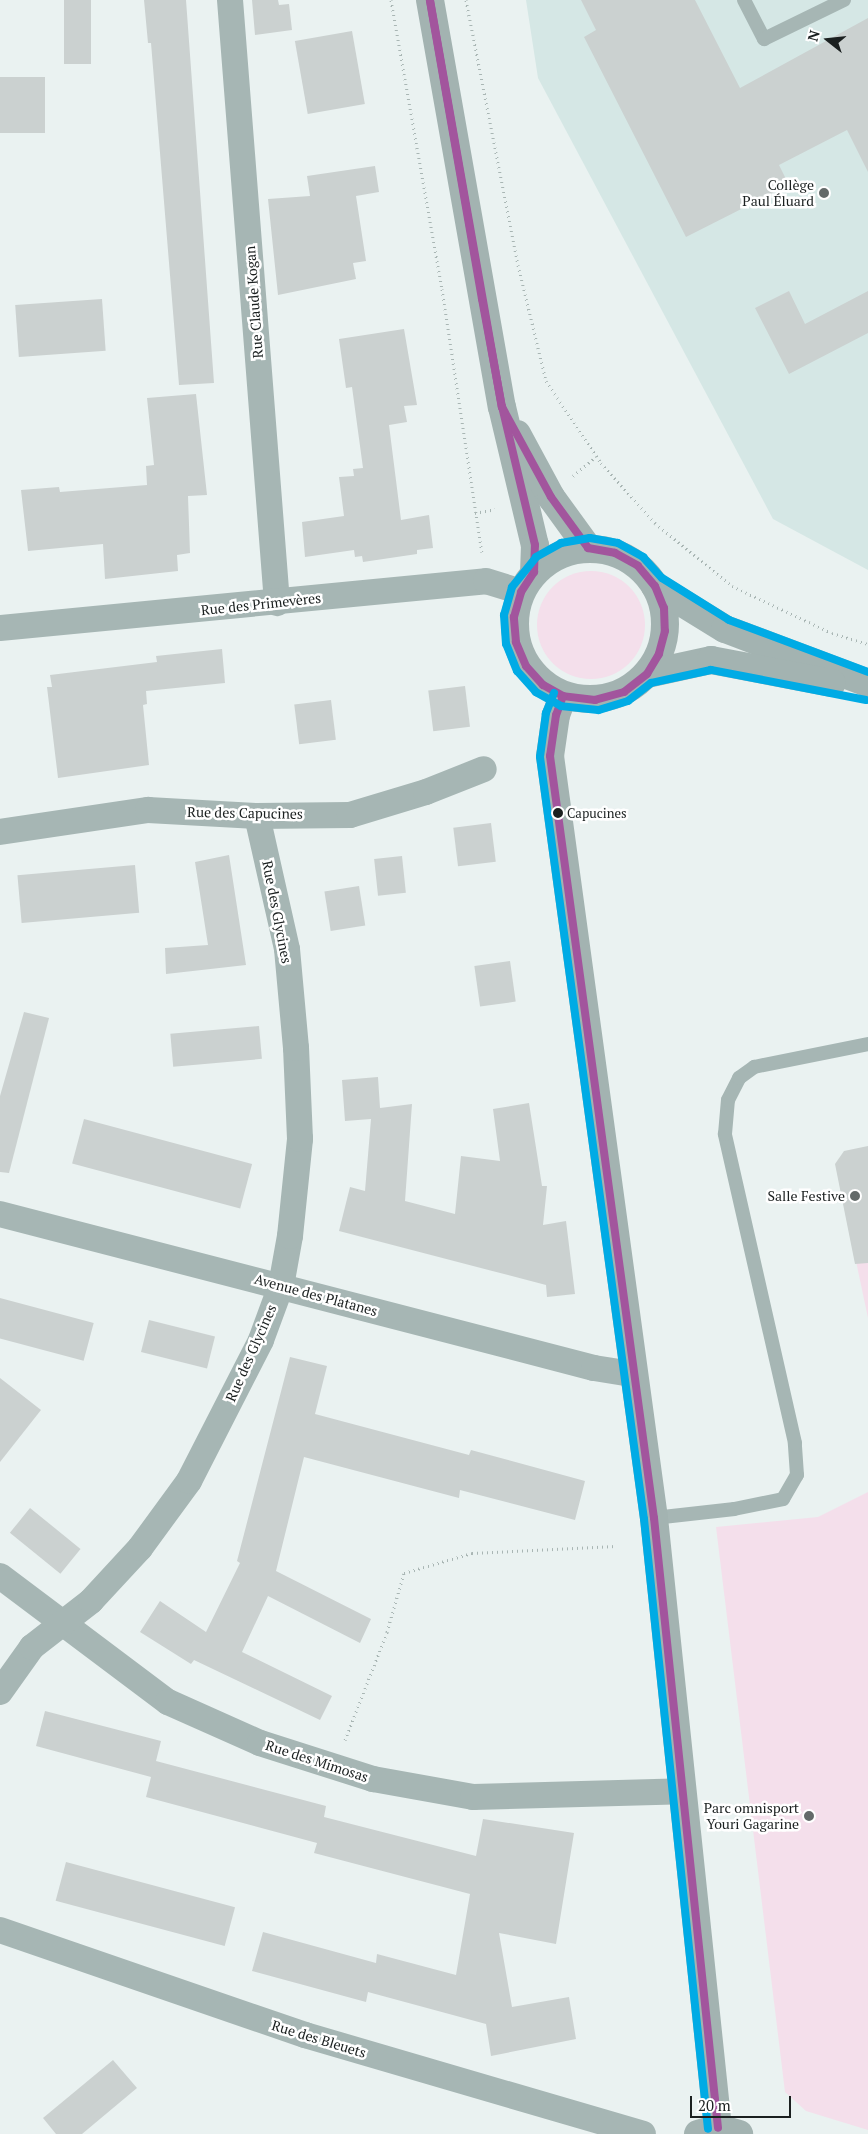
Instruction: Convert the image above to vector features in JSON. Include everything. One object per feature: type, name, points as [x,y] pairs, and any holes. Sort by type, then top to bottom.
[{"type":"main road","points":[[430,0],[502,407],[535,544],[528,582],[514,617],[516,642],[526,666],[543,685],[563,696],[596,700],[624,692],[647,674],[659,654],[665,631],[664,608],[655,586]]},
{"type":"main road","points":[[502,407],[551,497],[588,548]]},
{"type":"main road","points":[[528,582],[564,553],[588,548],[614,553],[638,566],[655,586],[725,629],[868,683]]},
{"type":"main road","points":[[647,674],[710,660],[868,690]]},
{"type":"main road","points":[[563,696],[556,715],[550,756],[654,1518],[718,2132]]},
{"type":"street","name":"Rue Claude Kogan","points":[[230,0],[277,603]]},
{"type":"street","name":"Rue des Primevères","points":[[0,628],[277,603],[486,581],[528,582]]},
{"type":"street","name":"Rue des Capucines","points":[[0,832],[148,810],[257,816],[350,815],[426,792],[484,769]]},
{"type":"street","name":"Rue des Glycines","points":[[0,1692],[32,1647],[91,1601],[140,1548],[189,1481],[261,1340],[281,1286],[290,1236],[300,1139],[296,1048],[287,949],[257,816]]},
{"type":"street","name":"Avenue des Platanes","points":[[0,1214],[594,1368],[633,1374]]},
{"type":"street","name":"Rue des Mimosas","points":[[0,1576],[60,1624],[168,1702],[260,1743],[373,1779],[473,1797],[683,1791]]},
{"type":"street","name":"Rue des Bleuets","points":[[0,1930],[305,2035],[643,2134]]},
{"type":"lane","points":[[744,0],[764,39],[844,0]]},
{"type":"lane","points":[[654,1518],[734,1509],[783,1499],[797,1475],[795,1443],[725,1134],[728,1100],[739,1078],[754,1067],[868,1044]]},
{"type":"path","points":[[391,0],[442,289],[486,581]]},
{"type":"path","points":[[466,0],[518,265],[546,381],[596,457],[654,523],[732,586],[832,634],[868,644]]},
{"type":"path","points":[[570,478],[596,457]]},
{"type":"path","points":[[326,1764],[340,1755],[387,1632],[404,1573],[472,1553],[616,1546]]},
{"type":"shaded area","name":"Collège Paul Éluard","points":[[526,0],[868,0],[868,570],[773,519],[538,78]]},
{"type":"shaded area","points":[[591,571],[612,575],[629,587],[641,604],[645,625],[641,646],[629,663],[612,675],[591,679],[570,675],[553,663],[541,646],[537,625],[541,604],[553,587],[570,575]]},
{"type":"shaded area","points":[[868,1244],[868,1318],[853,1247]]},
{"type":"shaded area","name":"Parc omnisport Youri Gagarine","points":[[868,1492],[868,2130],[806,2111],[785,2092],[716,1527],[818,1517]]},
{"type":"building","points":[[64,0],[91,0],[91,64],[64,64]]},
{"type":"building","points":[[144,0],[186,0],[214,383],[179,385],[151,43],[148,43]]},
{"type":"building","points":[[252,0],[278,0],[279,5],[289,4],[292,30],[255,35]]},
{"type":"building","points":[[581,0],[695,0],[740,88],[868,18],[868,172],[847,130],[779,165],[789,185],[686,237],[584,37],[596,30]]},
{"type":"building","points":[[352,31],[365,104],[308,114],[295,41]]},
{"type":"building","points":[[0,77],[45,77],[45,133],[0,133]]},
{"type":"building","points":[[375,166],[379,192],[356,196],[366,261],[353,263],[356,279],[278,295],[268,199],[310,196],[307,176]]},
{"type":"building","points":[[789,291],[805,324],[868,291],[868,333],[789,374],[755,308]]},
{"type":"building","points":[[102,299],[106,351],[19,357],[15,305]]},
{"type":"building","points":[[404,329],[417,405],[404,406],[407,422],[389,425],[401,520],[429,515],[433,548],[417,550],[417,554],[363,562],[362,556],[355,557],[354,550],[305,557],[302,522],[344,516],[339,477],[354,476],[353,469],[363,468],[352,387],[346,388],[339,339]]},
{"type":"building","points":[[196,394],[207,495],[188,496],[190,553],[177,555],[178,571],[105,579],[103,544],[28,551],[21,490],[59,487],[60,492],[147,485],[146,466],[154,465],[147,398]]},
{"type":"building","points":[[222,649],[225,683],[146,691],[147,704],[143,705],[149,765],[58,778],[47,687],[52,687],[50,675],[157,662],[156,656]]},
{"type":"building","points":[[465,686],[470,727],[433,731],[428,691]]},
{"type":"building","points":[[331,700],[336,740],[299,744],[294,705]]},
{"type":"building","points":[[491,823],[496,862],[458,866],[453,828]]},
{"type":"building","points":[[229,855],[246,965],[166,974],[165,948],[208,945],[195,862]]},
{"type":"building","points":[[402,856],[406,893],[378,896],[374,859]]},
{"type":"building","points":[[135,865],[139,913],[22,923],[17,875]]},
{"type":"building","points":[[359,886],[365,926],[331,931],[324,891]]},
{"type":"building","points":[[510,961],[516,1002],[480,1007],[474,966]]},
{"type":"building","points":[[24,1012],[49,1018],[9,1173],[0,1172],[0,1096]]},
{"type":"building","points":[[259,1026],[262,1059],[173,1067],[170,1034]]},
{"type":"building","points":[[378,1077],[380,1108],[412,1104],[405,1201],[455,1214],[461,1156],[500,1161],[493,1109],[529,1103],[542,1186],[547,1186],[543,1225],[566,1221],[575,1294],[547,1297],[546,1285],[339,1231],[350,1187],[365,1191],[371,1119],[345,1121],[342,1080]]},
{"type":"building","points":[[84,1119],[252,1164],[240,1208],[72,1163]]},
{"type":"building","name":"Salle Festive","points":[[868,1146],[868,1263],[855,1264],[835,1164],[844,1151]]},
{"type":"building","points":[[0,1298],[94,1323],[84,1361],[0,1338]]},
{"type":"building","points":[[149,1320],[215,1336],[207,1368],[141,1352]]},
{"type":"building","points":[[290,1357],[327,1366],[315,1414],[469,1455],[471,1450],[585,1481],[575,1520],[460,1490],[459,1498],[304,1457],[276,1571],[371,1619],[360,1643],[268,1596],[242,1652],[332,1696],[320,1720],[194,1660],[191,1664],[140,1632],[160,1601],[206,1632],[240,1563],[237,1561]]},
{"type":"building","points":[[0,1378],[41,1410],[0,1462]]},
{"type":"building","points":[[30,1508],[81,1549],[60,1574],[10,1533]]},
{"type":"building","points":[[45,1711],[161,1741],[156,1761],[326,1806],[324,1817],[476,1856],[483,1819],[574,1833],[556,1944],[499,1933],[512,2007],[569,1997],[576,2039],[491,2056],[486,2024],[368,1992],[366,2002],[252,1971],[263,1932],[376,1963],[377,1954],[456,1975],[470,1894],[314,1853],[317,1843],[146,1797],[151,1777],[36,1746]]},
{"type":"building","points":[[66,1862],[235,1907],[225,1946],[56,1901]]},
{"type":"building","points":[[113,2060],[137,2088],[82,2134],[56,2134],[43,2118]]},
{"type":"transit line","points":[[430,0],[502,407],[482,299],[430,0]]},
{"type":"transit line","points":[[502,407],[551,497],[588,548],[615,553],[638,566],[655,586],[664,608],[665,631],[659,654],[647,674],[624,692],[595,700],[563,696],[543,685],[526,666],[516,642],[514,617],[521,592],[534,572],[535,545],[502,407]]},
{"type":"transit line","points":[[866,700],[711,670],[651,683],[628,701],[598,710],[561,706],[536,692],[517,671],[506,644],[504,615],[512,587],[536,557],[561,543],[590,538],[618,543],[643,557],[662,578],[729,620],[868,672]]},
{"type":"transit line","points":[[554,693],[546,713],[540,757],[644,1519],[708,2129]]},
{"type":"transit line","points":[[563,696],[556,715],[550,756],[654,1518],[718,2128]]},
{"type":"place","name":"Collège Paul Éluard","points":[[824,193]]},
{"type":"place","name":"Capucines","points":[[558,813]]},
{"type":"place","name":"Salle Festive","points":[[855,1196]]},
{"type":"place","name":"Parc omnisport Youri Gagarine","points":[[809,1816]]}]
